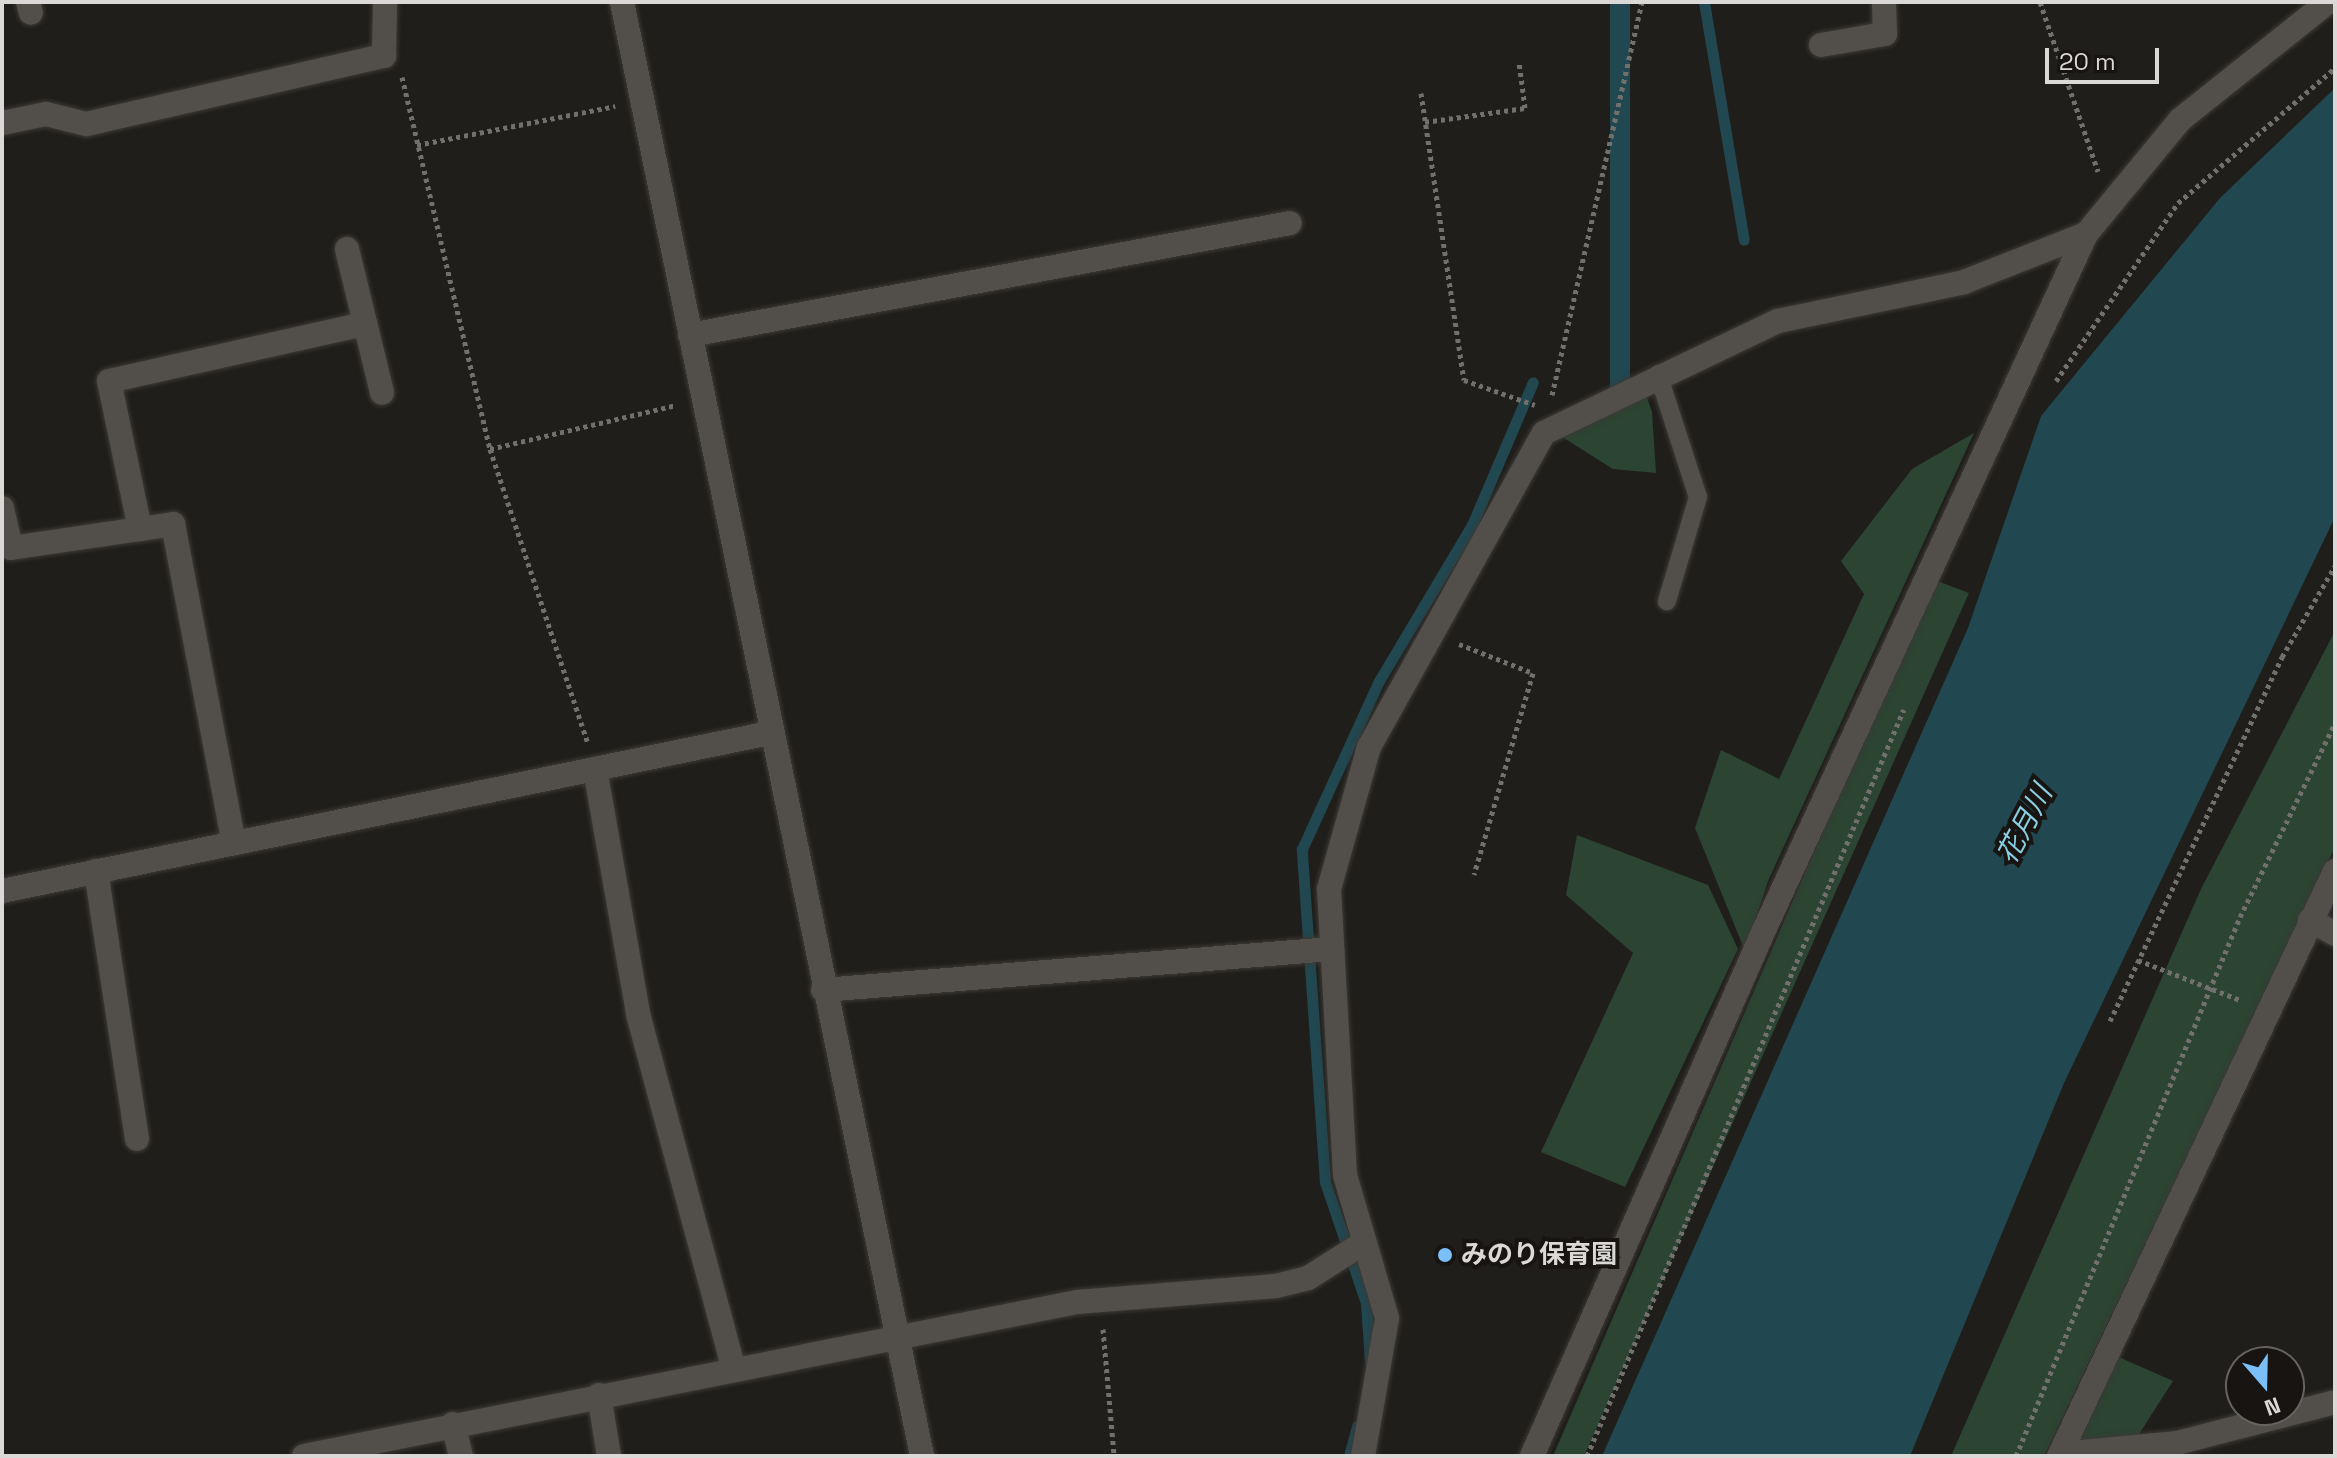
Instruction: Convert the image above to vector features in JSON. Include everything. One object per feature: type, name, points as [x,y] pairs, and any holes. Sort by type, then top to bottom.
[{"type":"street","points":[[2,123],[46,114],[86,124],[384,56],[385,2]]},
{"type":"street","points":[[622,2],[823,990],[922,1456]]},
{"type":"street","points":[[1821,45],[1885,34],[1884,2]]},
{"type":"street","points":[[1532,1456],[2086,234],[2180,120],[2328,2]]},
{"type":"street","points":[[690,335],[1290,223]]},
{"type":"street","points":[[1363,1456],[1387,1318],[1345,1175],[1318,951],[1345,818],[1369,747],[1544,433],[1658,374],[1778,321],[1964,282],[2086,234]]},
{"type":"street","points":[[347,249],[382,393]]},
{"type":"street","points":[[140,529],[109,381],[365,324]]},
{"type":"street","points":[[2,508],[11,548],[173,524],[234,843]]},
{"type":"street","points":[[2,891],[770,733]]},
{"type":"street","points":[[595,769],[638,1014],[734,1370]]},
{"type":"street","points":[[96,871],[137,1139]]},
{"type":"street","points":[[2059,1455],[2335,871]]},
{"type":"street","points":[[2310,920],[2335,934]]},
{"type":"street","points":[[823,990],[1318,951]]},
{"type":"street","points":[[304,1456],[599,1395],[896,1342],[1101,1300],[1276,1286],[1308,1278],[1365,1242]]},
{"type":"street","points":[[599,1395],[609,1456]]},
{"type":"street","points":[[2059,1455],[2177,1443],[2335,1402]]},
{"type":"street","points":[[453,1424],[461,1456]]},
{"type":"lane","points":[[1658,374],[1698,497],[1667,601]]},
{"type":"path","points":[[1544,433],[1642,2]]},
{"type":"path","points":[[2040,2],[2111,204]]},
{"type":"path","points":[[1425,122],[1525,108],[1519,62]]},
{"type":"path","points":[[400,63],[490,449],[595,769]]},
{"type":"path","points":[[2051,387],[2178,203],[2335,68]]},
{"type":"path","points":[[1421,93],[1464,380],[1533,398]]},
{"type":"path","points":[[417,145],[616,106]]},
{"type":"path","points":[[490,449],[677,405]]},
{"type":"path","points":[[2110,1021],[2282,657],[2335,566]]},
{"type":"path","points":[[1432,634],[1533,673],[1474,875]]},
{"type":"path","points":[[1587,1456],[1906,706]]},
{"type":"path","points":[[2016,1456],[2210,988],[2335,723]]},
{"type":"path","points":[[2138,960],[2267,1011]]},
{"type":"path","points":[[1101,1300],[1114,1456]]},
{"type":"green space","points":[[1643,386],[1652,412],[1656,473],[1613,469],[1559,435]]},
{"type":"green space","points":[[1974,433],[1768,881],[1745,951],[1695,828],[1721,750],[1779,779],[1864,594],[1841,561],[1912,469]]},
{"type":"green space","points":[[1932,579],[1969,593],[1584,1456],[1553,1456]]},
{"type":"green space","points":[[2335,631],[2335,847],[2044,1456],[1951,1456],[2201,889]]},
{"type":"green space","points":[[1577,835],[1708,885],[1738,949],[1625,1187],[1541,1152],[1633,953],[1566,895]]},
{"type":"green space","points":[[2112,1354],[2173,1381],[2134,1442],[2066,1450]]},
{"type":"water","points":[[1610,2],[1630,2],[1630,402],[1610,402]]},
{"type":"water","name":"花月川","points":[[2335,88],[2335,517],[2064,1083],[1910,1456],[1602,1456],[1968,628],[2041,416],[2220,198]]},
{"type":"waterway","points":[[1704,2],[1744,240]]},
{"type":"waterway","points":[[1370,1362],[1366,1303],[1325,1182],[1302,849],[1379,681],[1472,525],[1533,382]]},
{"type":"waterway","points":[[1349,1456],[1357,1426]]},
{"type":"place","name":"みのり保育園","points":[[1445,1255]]}]
